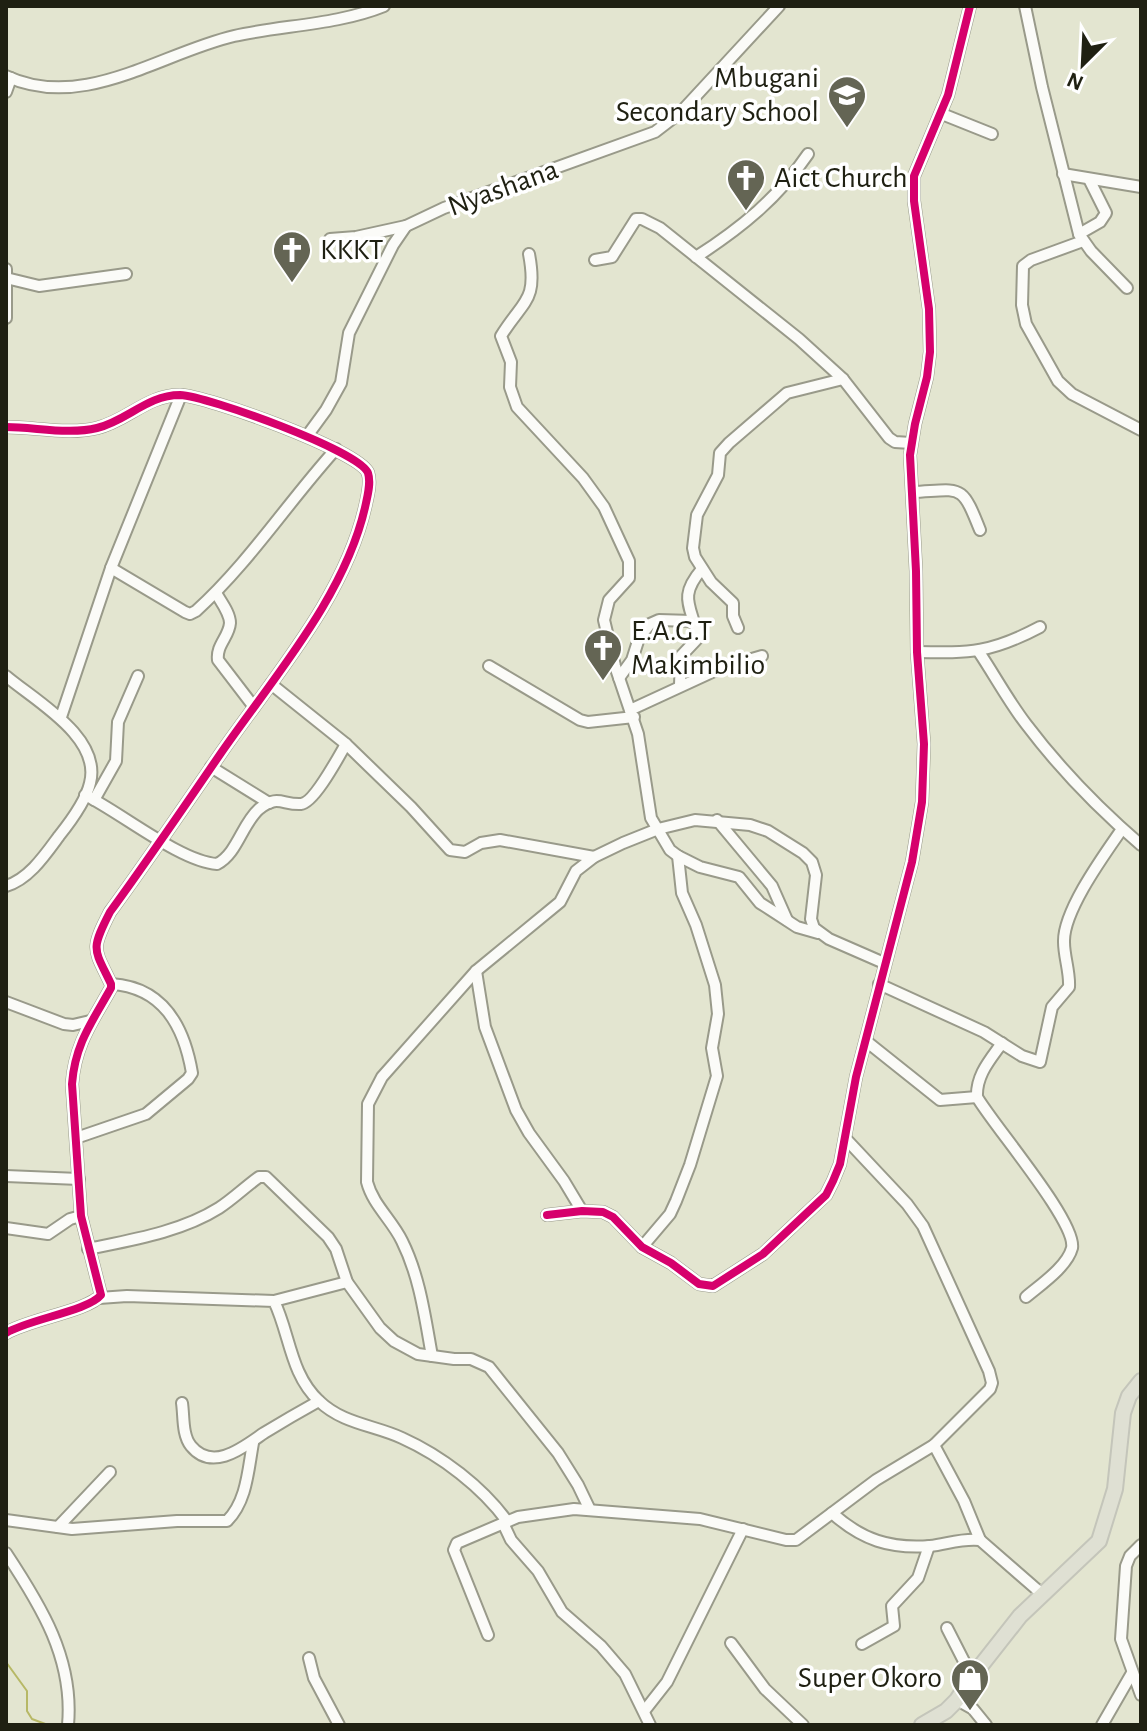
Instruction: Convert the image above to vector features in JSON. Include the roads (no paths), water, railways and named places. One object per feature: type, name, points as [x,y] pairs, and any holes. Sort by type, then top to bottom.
[{"type":"main road","points":[[922,1725],[946,1711],[957,1700],[997,1642],[1042,1594],[1099,1541],[1115,1489],[1123,1413],[1129,1396],[1141,1381]]},
{"type":"street","points":[[6,92],[8,77],[52,86],[93,83],[233,37],[350,16],[384,6]]},
{"type":"street","name":"Nyashana","points":[[330,239],[356,237],[406,226],[444,208],[655,132],[681,112],[778,6]]},
{"type":"street","points":[[547,1215],[603,1212],[613,1217],[642,1247],[699,1284],[713,1286],[763,1254],[826,1195],[840,1164],[856,1077],[912,862],[922,802],[924,744],[917,652],[911,443],[930,352],[929,309],[914,201],[914,176],[942,114],[970,6]]},
{"type":"street","points":[[1025,6],[1063,174],[1081,237],[1127,288]]},
{"type":"street","points":[[942,114],[992,134]]},
{"type":"street","points":[[696,257],[722,240],[789,183],[808,154]]},
{"type":"street","points":[[1063,174],[1141,187]]},
{"type":"street","points":[[1089,179],[1106,213],[1081,237],[1023,266],[1022,305],[1026,324],[1039,351],[1065,389],[1141,430]]},
{"type":"street","points":[[595,260],[612,257],[636,219],[660,228],[799,339],[843,379],[889,438],[895,442],[911,443]]},
{"type":"street","points":[[307,436],[341,383],[349,333],[386,258],[406,226]]},
{"type":"street","points":[[529,254],[534,284],[501,336],[511,362],[510,387],[517,407],[583,478],[604,507],[629,561],[629,578],[609,600],[604,620],[644,761],[648,807],[658,829],[670,850],[678,856],[708,870],[739,877],[760,903],[788,921],[884,963]]},
{"type":"street","points":[[6,318],[7,275],[39,286],[126,274]]},
{"type":"street","points":[[738,628],[733,616],[733,603],[702,569],[695,557],[692,540],[701,505],[718,475],[718,460],[723,449],[787,393],[843,379]]},
{"type":"street","points":[[61,717],[111,568],[181,395]]},
{"type":"street","points":[[6,427],[96,429],[147,403],[162,397],[181,395],[204,399],[307,436],[336,449],[368,473],[369,489],[363,518],[340,573],[271,684],[110,912],[100,931],[96,944],[97,958],[111,984]]},
{"type":"street","points":[[111,568],[190,614],[216,593],[336,449]]},
{"type":"street","points":[[912,492],[961,493],[967,499],[980,530]]},
{"type":"street","points":[[680,685],[681,656],[698,638],[688,610],[688,589],[702,569]]},
{"type":"street","points":[[216,593],[230,626],[217,653],[218,660],[254,707]]},
{"type":"street","points":[[619,678],[632,660],[643,631],[650,624],[659,620],[692,621]]},
{"type":"street","points":[[917,652],[979,652],[1040,627]]},
{"type":"street","points":[[979,652],[1025,722],[1052,756],[1141,845]]},
{"type":"street","points":[[489,666],[588,722],[632,714],[680,685],[762,656]]},
{"type":"street","points":[[6,676],[61,717],[77,737],[88,758],[92,775],[90,798]]},
{"type":"street","points":[[6,886],[24,878],[44,856],[116,761],[118,722],[138,676]]},
{"type":"street","points":[[271,684],[346,744],[450,850],[465,852],[481,843],[500,840],[594,857]]},
{"type":"street","points":[[90,798],[162,841],[198,859],[217,864],[227,856],[248,820],[269,803],[279,799],[306,803],[346,744]]},
{"type":"street","points":[[211,767],[269,803]]},
{"type":"street","points":[[432,1356],[415,1276],[402,1241],[370,1193],[367,1182],[368,1104],[382,1077],[476,971],[560,902],[576,871],[594,857],[658,829],[695,820],[717,820],[768,831],[787,841],[812,862],[816,875],[811,919],[820,934]]},
{"type":"street","points":[[717,820],[772,886],[788,921]]},
{"type":"street","points":[[879,984],[984,1032],[1022,1056],[1040,1062],[1052,1007],[1069,987],[1063,940],[1068,923],[1084,885],[1122,829]]},
{"type":"street","points":[[559,851],[576,871]]},
{"type":"street","points":[[642,1247],[670,1214],[676,1201],[717,1076],[712,1048],[718,1014],[715,985],[682,893],[678,856]]},
{"type":"street","points":[[476,971],[485,1027],[516,1110],[582,1211]]},
{"type":"street","points":[[99,1298],[102,1292],[81,1216],[73,1068],[90,1021],[111,984]]},
{"type":"street","points":[[76,1138],[146,1114],[192,1073],[183,1042],[167,1009],[144,991],[128,985],[111,984]]},
{"type":"street","points":[[6,1002],[64,1024],[90,1021]]},
{"type":"street","points":[[866,1041],[940,1100],[977,1097]]},
{"type":"street","points":[[1002,1043],[981,1073],[977,1097],[1055,1205],[1072,1240],[1066,1259],[1026,1297]]},
{"type":"street","points":[[488,1635],[454,1548],[457,1543],[505,1522],[551,1511],[590,1510],[700,1519],[796,1540],[876,1480],[934,1445],[987,1393],[991,1378],[923,1226],[907,1204],[846,1139]]},
{"type":"street","points":[[6,1176],[79,1179]]},
{"type":"street","points":[[88,1249],[133,1240],[203,1216],[217,1210],[262,1176],[328,1237],[336,1249],[347,1282],[380,1328],[394,1341],[407,1349],[432,1356],[471,1359],[489,1367],[558,1453],[590,1510]]},
{"type":"street","points":[[6,1228],[48,1234],[70,1219],[81,1216]]},
{"type":"street","points":[[6,1333],[25,1323],[83,1306],[99,1298],[127,1296],[274,1301],[347,1282]]},
{"type":"street","points":[[274,1301],[290,1353],[319,1401],[343,1418],[416,1445],[470,1482],[505,1522],[511,1540],[538,1571],[562,1612],[625,1674],[650,1725]]},
{"type":"street","points":[[182,1403],[186,1436],[196,1450],[218,1457],[253,1443],[319,1401]]},
{"type":"street","points":[[6,1520],[93,1529],[177,1521],[227,1521],[238,1509],[243,1496],[253,1443]]},
{"type":"street","points":[[934,1445],[964,1501],[980,1540],[1042,1594]]},
{"type":"street","points":[[58,1527],[110,1472]]},
{"type":"street","points":[[832,1513],[863,1537],[877,1541],[929,1546],[980,1540]]},
{"type":"street","points":[[645,1710],[667,1682],[743,1529]]},
{"type":"street","points":[[1141,1545],[1130,1556],[1126,1566],[1121,1623],[1121,1639],[1141,1695]]},
{"type":"street","points":[[862,1644],[894,1626],[892,1606],[918,1578],[929,1546]]},
{"type":"street","points":[[6,1553],[46,1615],[56,1639],[66,1680],[68,1725]]},
{"type":"street","points":[[947,1628],[972,1677]]},
{"type":"street","points":[[731,1643],[765,1689],[803,1725]]},
{"type":"street","points":[[309,1658],[314,1678],[339,1725]]},
{"type":"street","points":[[1102,1725],[1132,1673]]},
{"type":"street","points":[[957,1700],[973,1709],[986,1725]]},
{"type":"waterway","points":[[6,1662],[27,1691],[27,1711],[32,1719],[48,1725]]},
{"type":"place","name":"Mbugani Secondary School","points":[[847,129]]},
{"type":"place","name":"Aict Church","points":[[746,212]]},
{"type":"place","name":"KKKT","points":[[292,284]]},
{"type":"place","name":"E.A.G.T Makimbilio","points":[[603,682]]},
{"type":"place","name":"Super Okoro","points":[[970,1712]]}]
